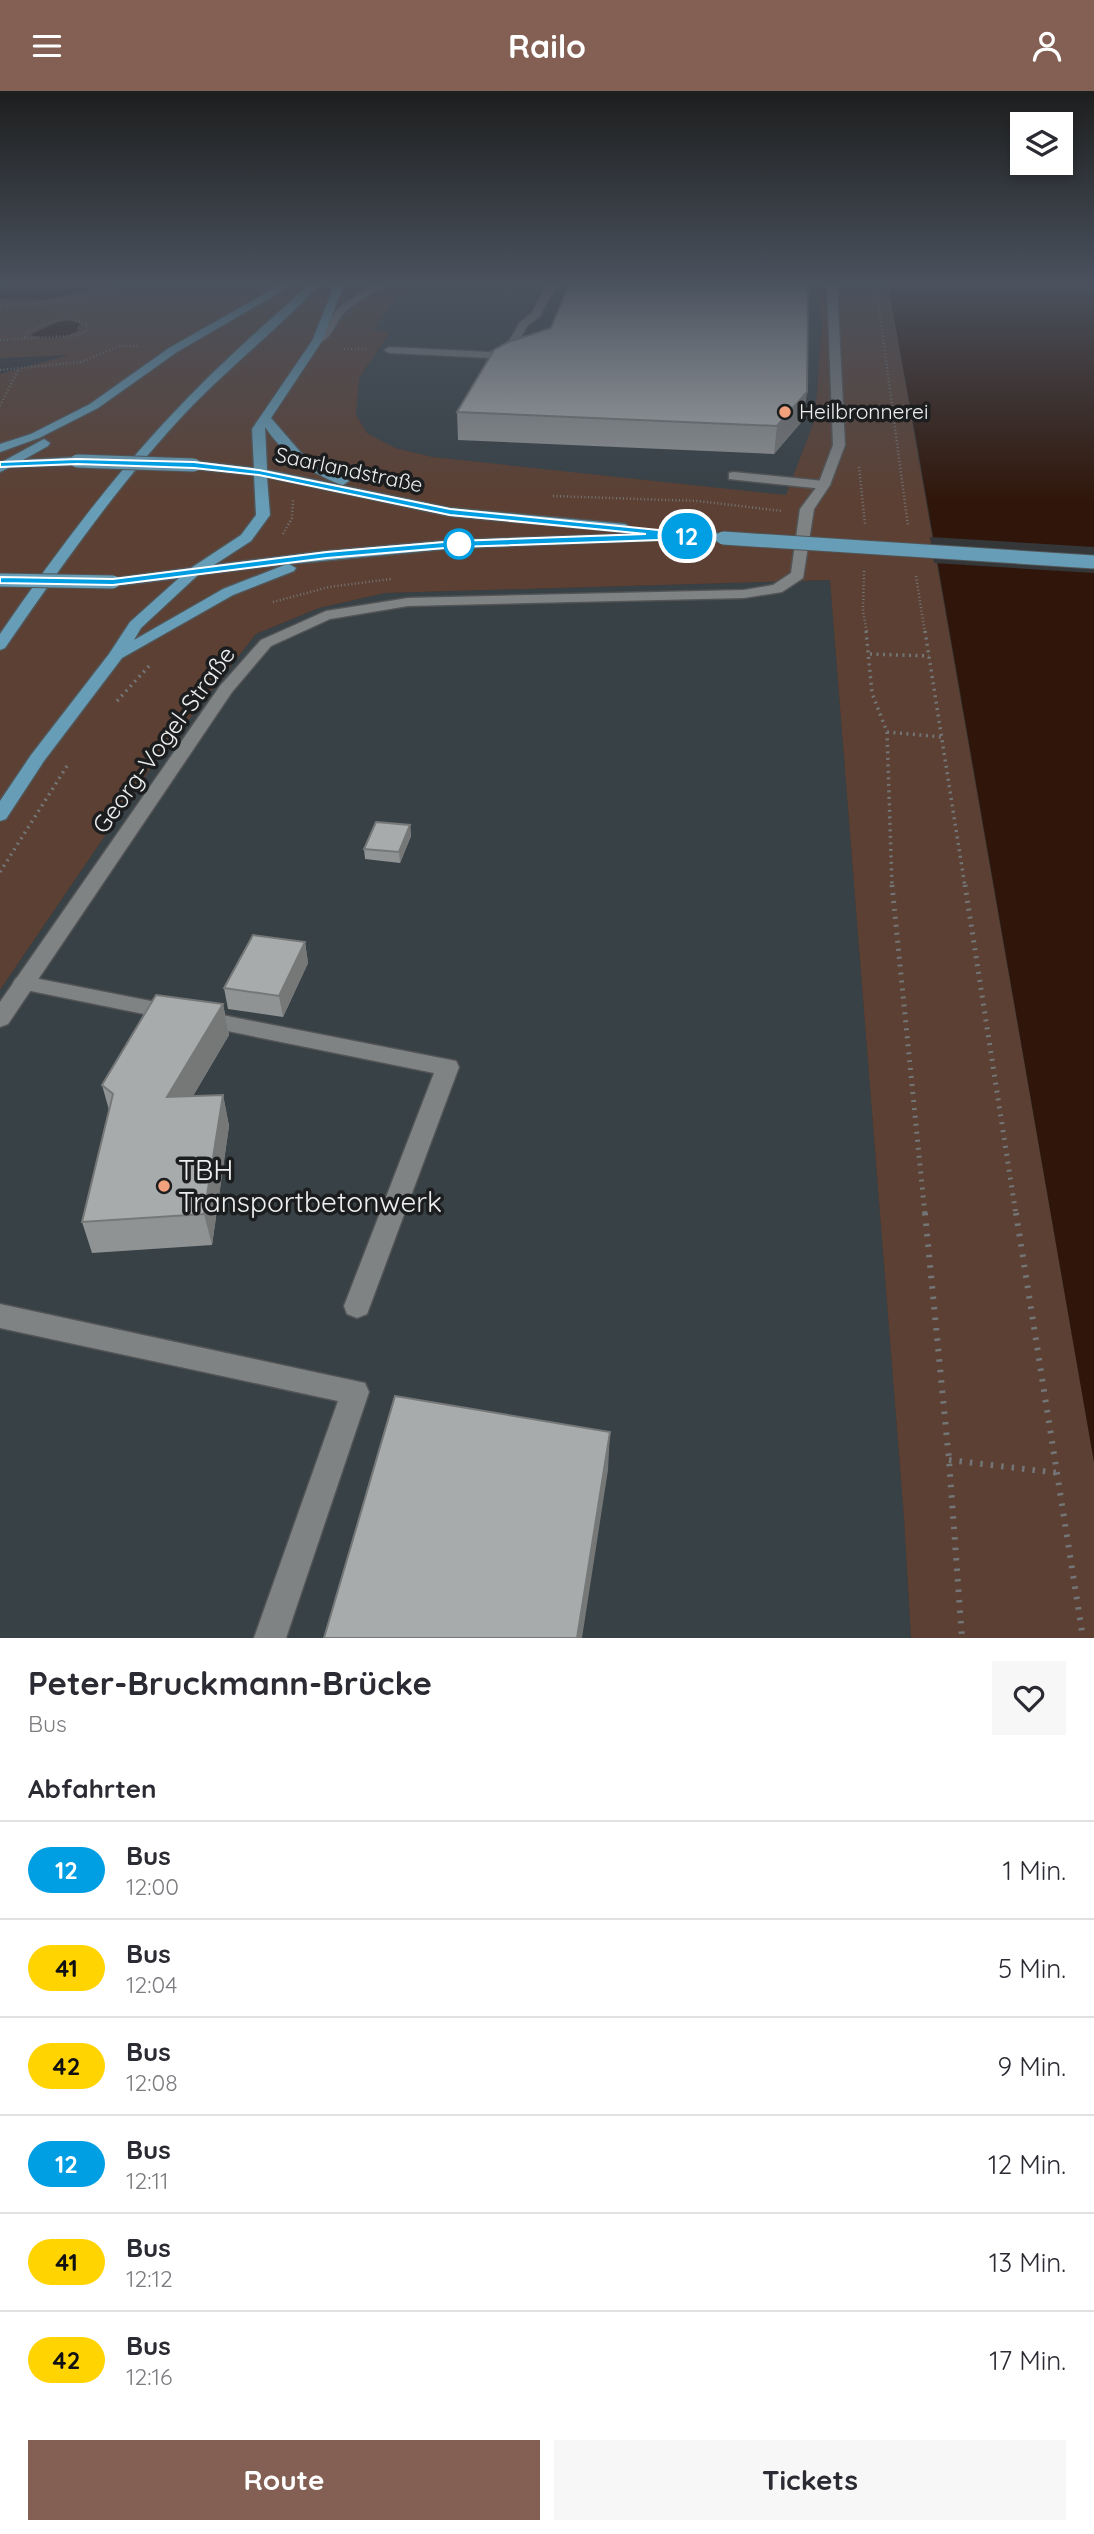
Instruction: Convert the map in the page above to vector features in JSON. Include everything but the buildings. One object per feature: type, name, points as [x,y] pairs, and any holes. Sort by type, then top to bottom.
[{"type":"main road","points":[[0,448],[35,436],[94,406],[166,356]]},
{"type":"main road","points":[[0,645],[55,565],[150,446],[238,356]]},
{"type":"main road","points":[[0,815],[37,759],[116,656],[135,625],[194,572],[246,538],[263,515],[258,429],[307,356]]},
{"type":"main road","points":[[2,465],[73,427],[93,412],[94,406]]},
{"type":"main road","points":[[266,419],[278,437],[303,463],[390,500]]},
{"type":"main road","name":"Saarlandstraße","points":[[2,465],[77,461],[194,465],[259,472],[450,512],[688,536],[1094,562]]},
{"type":"main road","name":"Saarlandstraße","points":[[0,580],[113,582],[327,555],[456,544],[688,536]]},
{"type":"main road","points":[[116,656],[228,592],[327,555]]},
{"type":"street","points":[[807,509],[824,485],[839,445],[835,356]]},
{"type":"street","points":[[733,476],[824,485]]},
{"type":"street","name":"Georg-Vogel-Straße","points":[[0,1019],[226,689],[265,643],[326,615],[408,602],[744,594],[777,589],[798,575],[807,509]]},
{"type":"street","points":[[24,983],[449,1067],[357,1306]]},
{"type":"street","points":[[0,1316],[355,1392],[270,1638]]},
{"type":"path","points":[[0,370],[81,362],[95,356]]},
{"type":"path","points":[[884,356],[891,421],[910,537]]},
{"type":"path","points":[[0,406],[18,370]]},
{"type":"path","points":[[859,459],[866,530]]},
{"type":"path","points":[[542,495],[698,501],[777,511],[807,509],[832,493],[860,485]]},
{"type":"path","points":[[864,559],[863,611],[870,654],[872,693],[887,732],[892,884],[949,1460],[962,1638]]},
{"type":"path","points":[[914,563],[1083,1638]]},
{"type":"path","points":[[870,654],[929,656]]},
{"type":"path","points":[[110,708],[153,662]]},
{"type":"path","points":[[887,732],[942,737]]},
{"type":"path","points":[[0,871],[72,759]]},
{"type":"path","points":[[949,1460],[1059,1473]]},
{"type":"shaded area","points":[[0,356],[42,356],[0,358]]},
{"type":"shaded area","points":[[66,356],[374,356],[359,378],[356,415],[367,433],[395,448],[432,457],[786,495],[815,419],[819,356],[901,356],[1094,1462],[1094,1638],[911,1638],[904,1518],[830,580],[385,593],[319,608],[256,634],[153,765],[0,990],[0,374]]},
{"type":"shaded area","points":[[374,356],[819,356],[815,419],[787,496],[431,457],[394,448],[367,433],[356,415],[359,378]]},
{"type":"shaded area","points":[[901,356],[1094,356],[1094,1462]]},
{"type":"shaded area","points":[[830,580],[904,1518],[911,1638],[0,1638],[0,990],[153,765],[256,634],[319,608],[385,593]]},
{"type":"pier","points":[[930,537],[1094,547],[1094,573],[934,563]]},
{"type":"bus line","name":"12","points":[[0,465],[77,461],[194,465],[259,472],[450,512],[635,528],[688,536],[456,544],[327,555],[113,582],[0,580]]},
{"type":"place","name":"Heilbronnerei","points":[[785,412]]},
{"type":"place","name":"TBH Transportbetonwerk","points":[[164,1186]]}]
